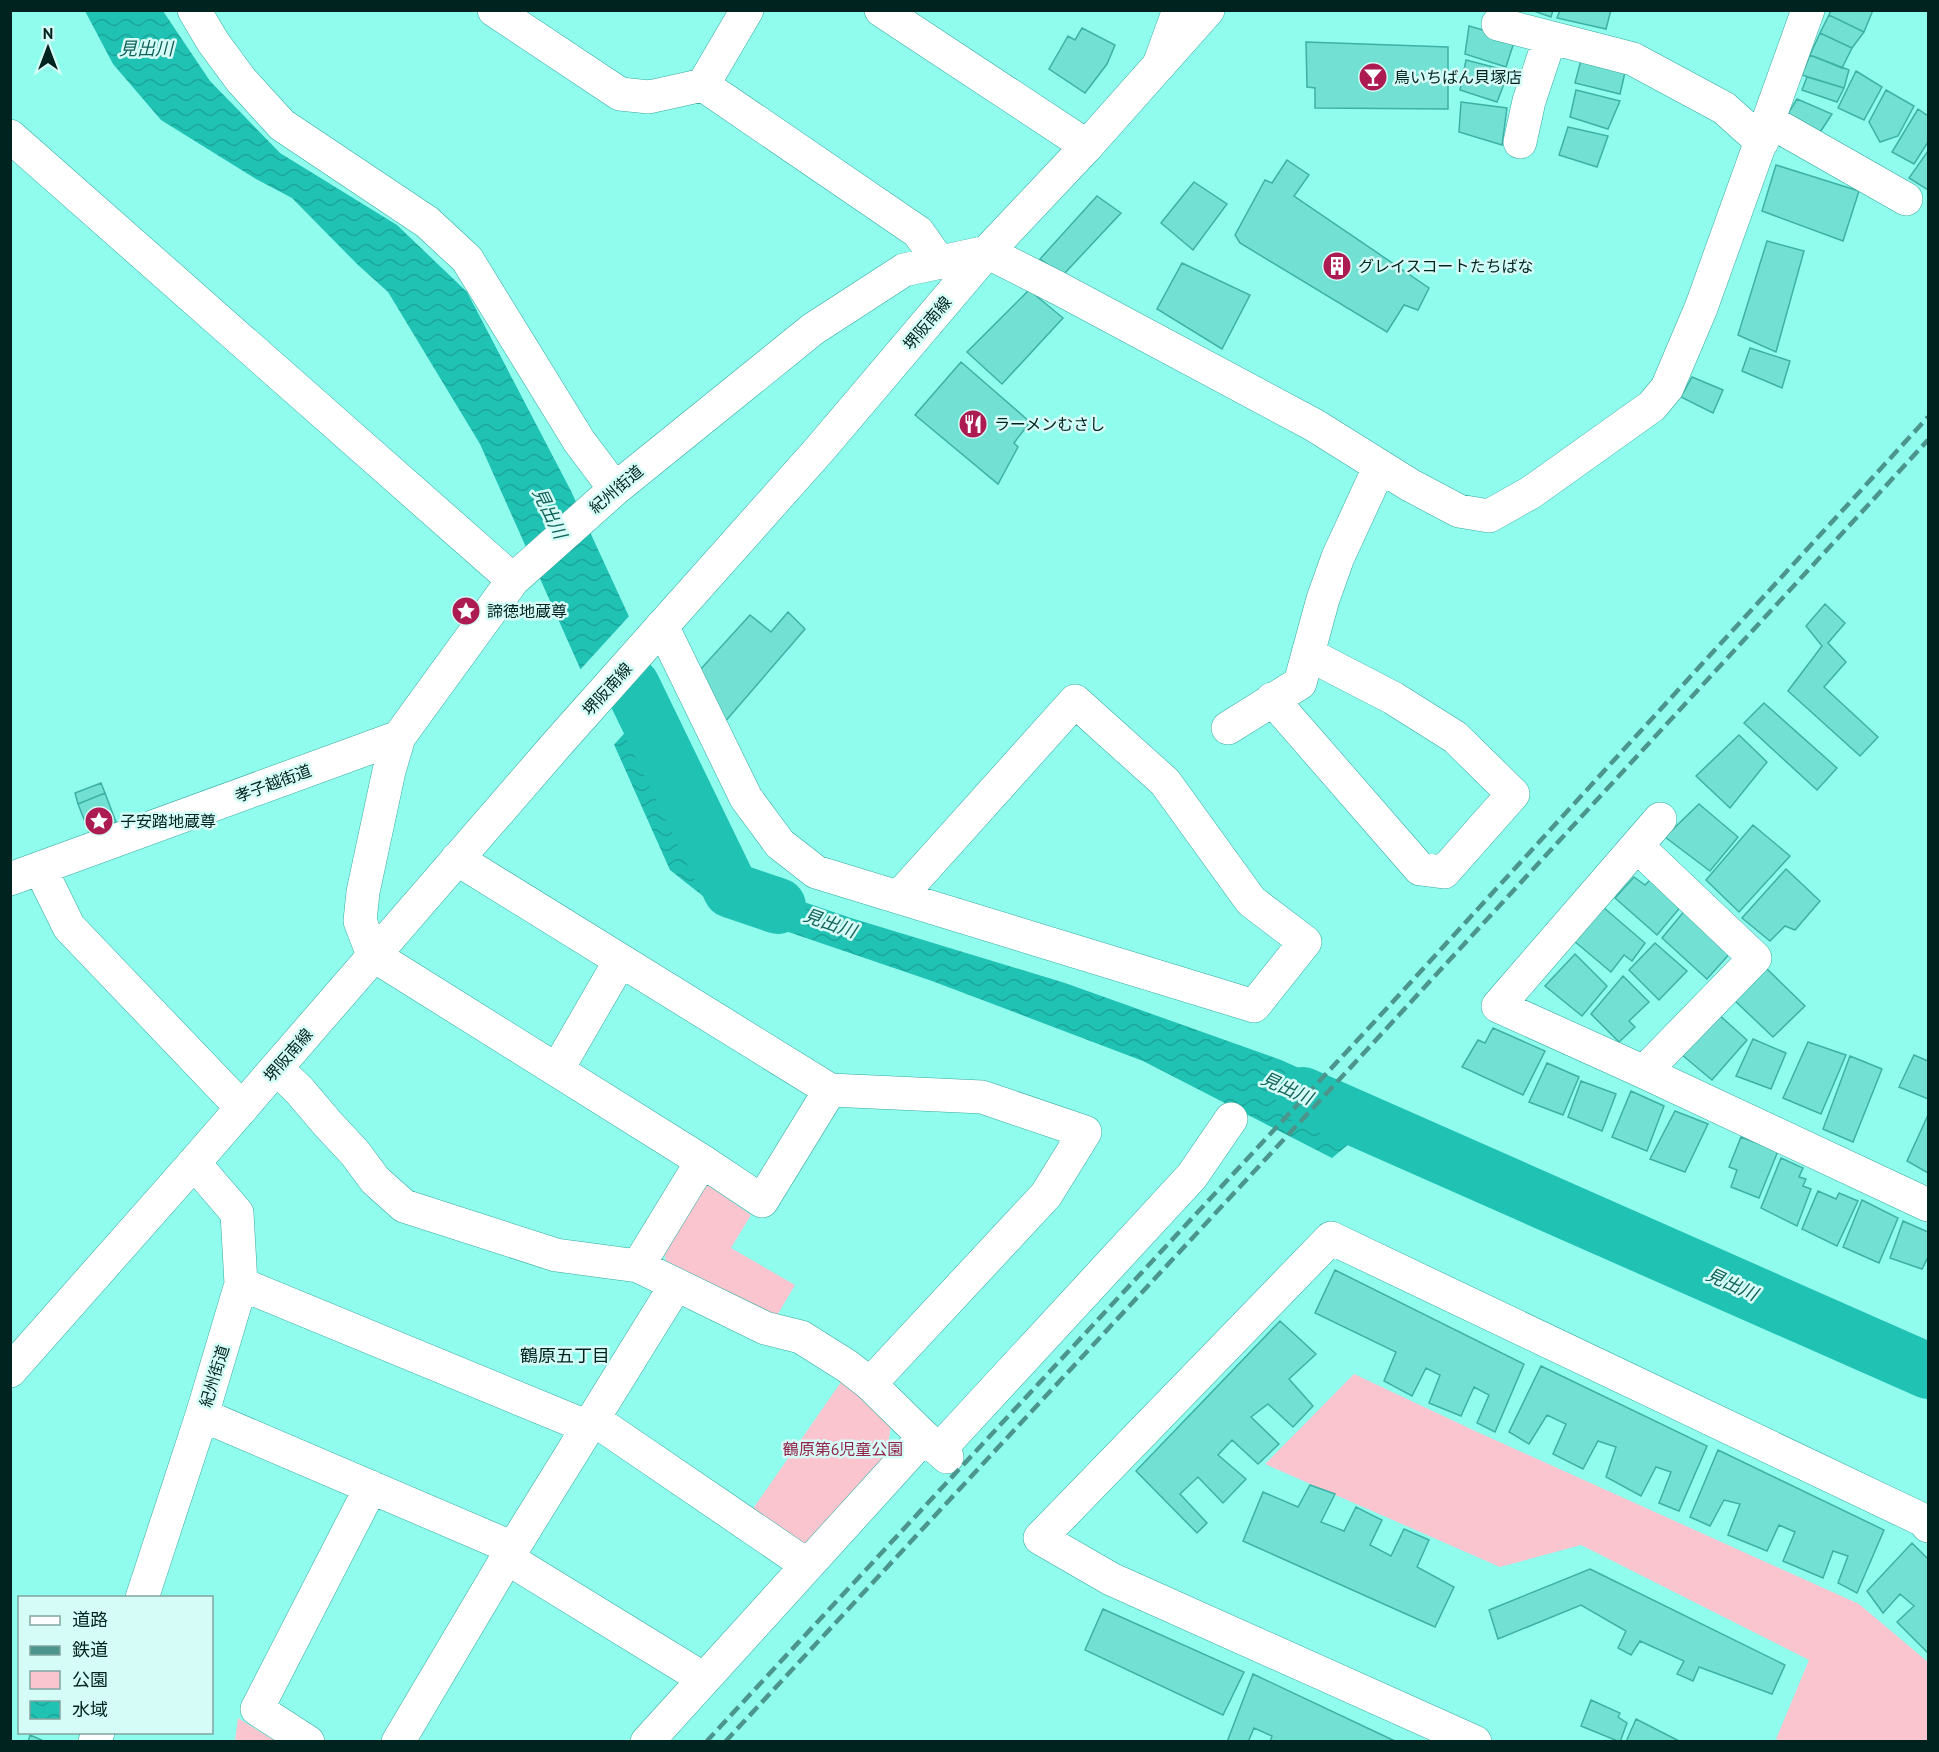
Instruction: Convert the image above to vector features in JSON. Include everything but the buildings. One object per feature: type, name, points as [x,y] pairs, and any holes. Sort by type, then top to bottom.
[{"type":"street","points":[[194,10],[213,42],[241,80],[282,125],[427,222],[467,259],[579,441],[607,495]]},
{"type":"street","points":[[494,10],[620,94],[649,97],[703,85],[918,232],[940,263]]},
{"type":"street","points":[[703,85],[747,10]]},
{"type":"street","points":[[881,10],[1088,146]]},
{"type":"street","points":[[1157,68],[1179,10]]},
{"type":"street","name":"堺阪南線","points":[[10,1371],[277,1068],[582,716],[820,449],[987,252],[1088,146],[1208,10]]},
{"type":"street","points":[[987,252],[1314,425],[1410,485],[1460,511],[1489,516],[1530,493],[1652,406],[1668,388],[1701,308],[1808,10]]},
{"type":"street","points":[[1498,24],[1633,59],[1765,131],[1906,199]]},
{"type":"street","points":[[1520,141],[1528,101],[1550,38]]},
{"type":"street","points":[[10,136],[520,574]]},
{"type":"street","name":"紀州街道","points":[[373,955],[360,921],[363,892],[389,771],[399,737],[520,574],[607,495],[813,329],[904,270],[987,252]]},
{"type":"street","points":[[1228,728],[1300,683],[1323,599],[1338,557],[1380,466]]},
{"type":"street","points":[[659,630],[746,798],[780,844],[816,872],[1254,1006],[1305,942],[1251,901],[1165,782],[1075,701],[899,897]]},
{"type":"street","points":[[1272,699],[1420,869],[1444,872],[1513,794],[1455,737],[1393,698],[1308,654]]},
{"type":"street","name":"孝子越街道","points":[[25,873],[399,737]]},
{"type":"street","points":[[1660,819],[1498,1006],[1929,1205]]},
{"type":"street","points":[[1636,846],[1755,958],[1644,1072]]},
{"type":"street","points":[[458,859],[830,1090],[982,1097],[1085,1132],[1046,1195],[870,1384]]},
{"type":"street","points":[[25,873],[69,927],[242,1108]]},
{"type":"street","points":[[373,955],[762,1201],[830,1090]]},
{"type":"street","points":[[557,1070],[620,961]]},
{"type":"street","points":[[277,1068],[355,1153],[375,1180],[404,1206],[556,1255],[638,1266],[765,1328],[801,1337],[847,1366],[870,1384],[937,1448]]},
{"type":"street","points":[[647,1742],[807,1565],[937,1448],[1192,1176],[1231,1119]]},
{"type":"street","points":[[638,1266],[702,1161]]},
{"type":"street","name":"紀州街道","points":[[143,1596],[242,1284],[237,1213],[194,1163]]},
{"type":"street","points":[[1474,1742],[1111,1579],[1040,1538],[1331,1238],[1912,1515],[1929,1526]]},
{"type":"street","points":[[242,1284],[591,1423],[807,1565]]},
{"type":"street","points":[[398,1742],[510,1553],[676,1285]]},
{"type":"street","points":[[202,1415],[371,1487],[510,1553],[704,1679]]},
{"type":"street","points":[[308,1742],[257,1709],[371,1487]]},
{"type":"green space","points":[[708,1185],[751,1215],[731,1248],[795,1285],[775,1319],[666,1261],[663,1248],[693,1191]]},
{"type":"green space","points":[[1354,1374],[1859,1604],[1928,1662],[1928,1741],[1781,1741],[1776,1739],[1809,1660],[1581,1545],[1500,1567],[1265,1464]]},
{"type":"green space","name":"鶴原第6児童公園","points":[[841,1382],[892,1417],[886,1462],[807,1551],[750,1513]]},
{"type":"green space","points":[[238,1718],[275,1741],[235,1741]]},
{"type":"water","name":"見出川","points":[[85,11],[163,11],[210,81],[280,153],[397,225],[467,292],[571,491],[674,714],[661,773],[693,844],[739,880],[851,918],[1065,983],[1281,1060],[1391,1109],[1332,1158],[1143,1061],[932,981],[718,908],[670,870],[480,444],[388,292],[292,198],[256,179],[161,120],[113,64]]},
{"type":"pier","points":[[631,614],[665,688],[612,747],[579,671]]},
{"type":"waterway","name":"見出川","points":[[632,686],[731,890],[778,906]]},
{"type":"waterway","name":"見出川","points":[[1303,1095],[1928,1371]]},
{"type":"railway","points":[[706,1742],[1389,1006],[1928,417]]},
{"type":"railway","points":[[725,1742],[1928,440]]},
{"type":"place","name":"鳥いちばん貝塚店","points":[[1373,77]]},
{"type":"place","name":"グレイスコートたちばな","points":[[1337,266]]},
{"type":"place","name":"ラーメンむさし","points":[[973,424]]},
{"type":"place","name":"諦徳地蔵尊","points":[[466,611]]},
{"type":"place","name":"子安踏地蔵尊","points":[[99,821]]},
{"type":"district","name":"鶴原五丁目","points":[[565,1355]]}]
